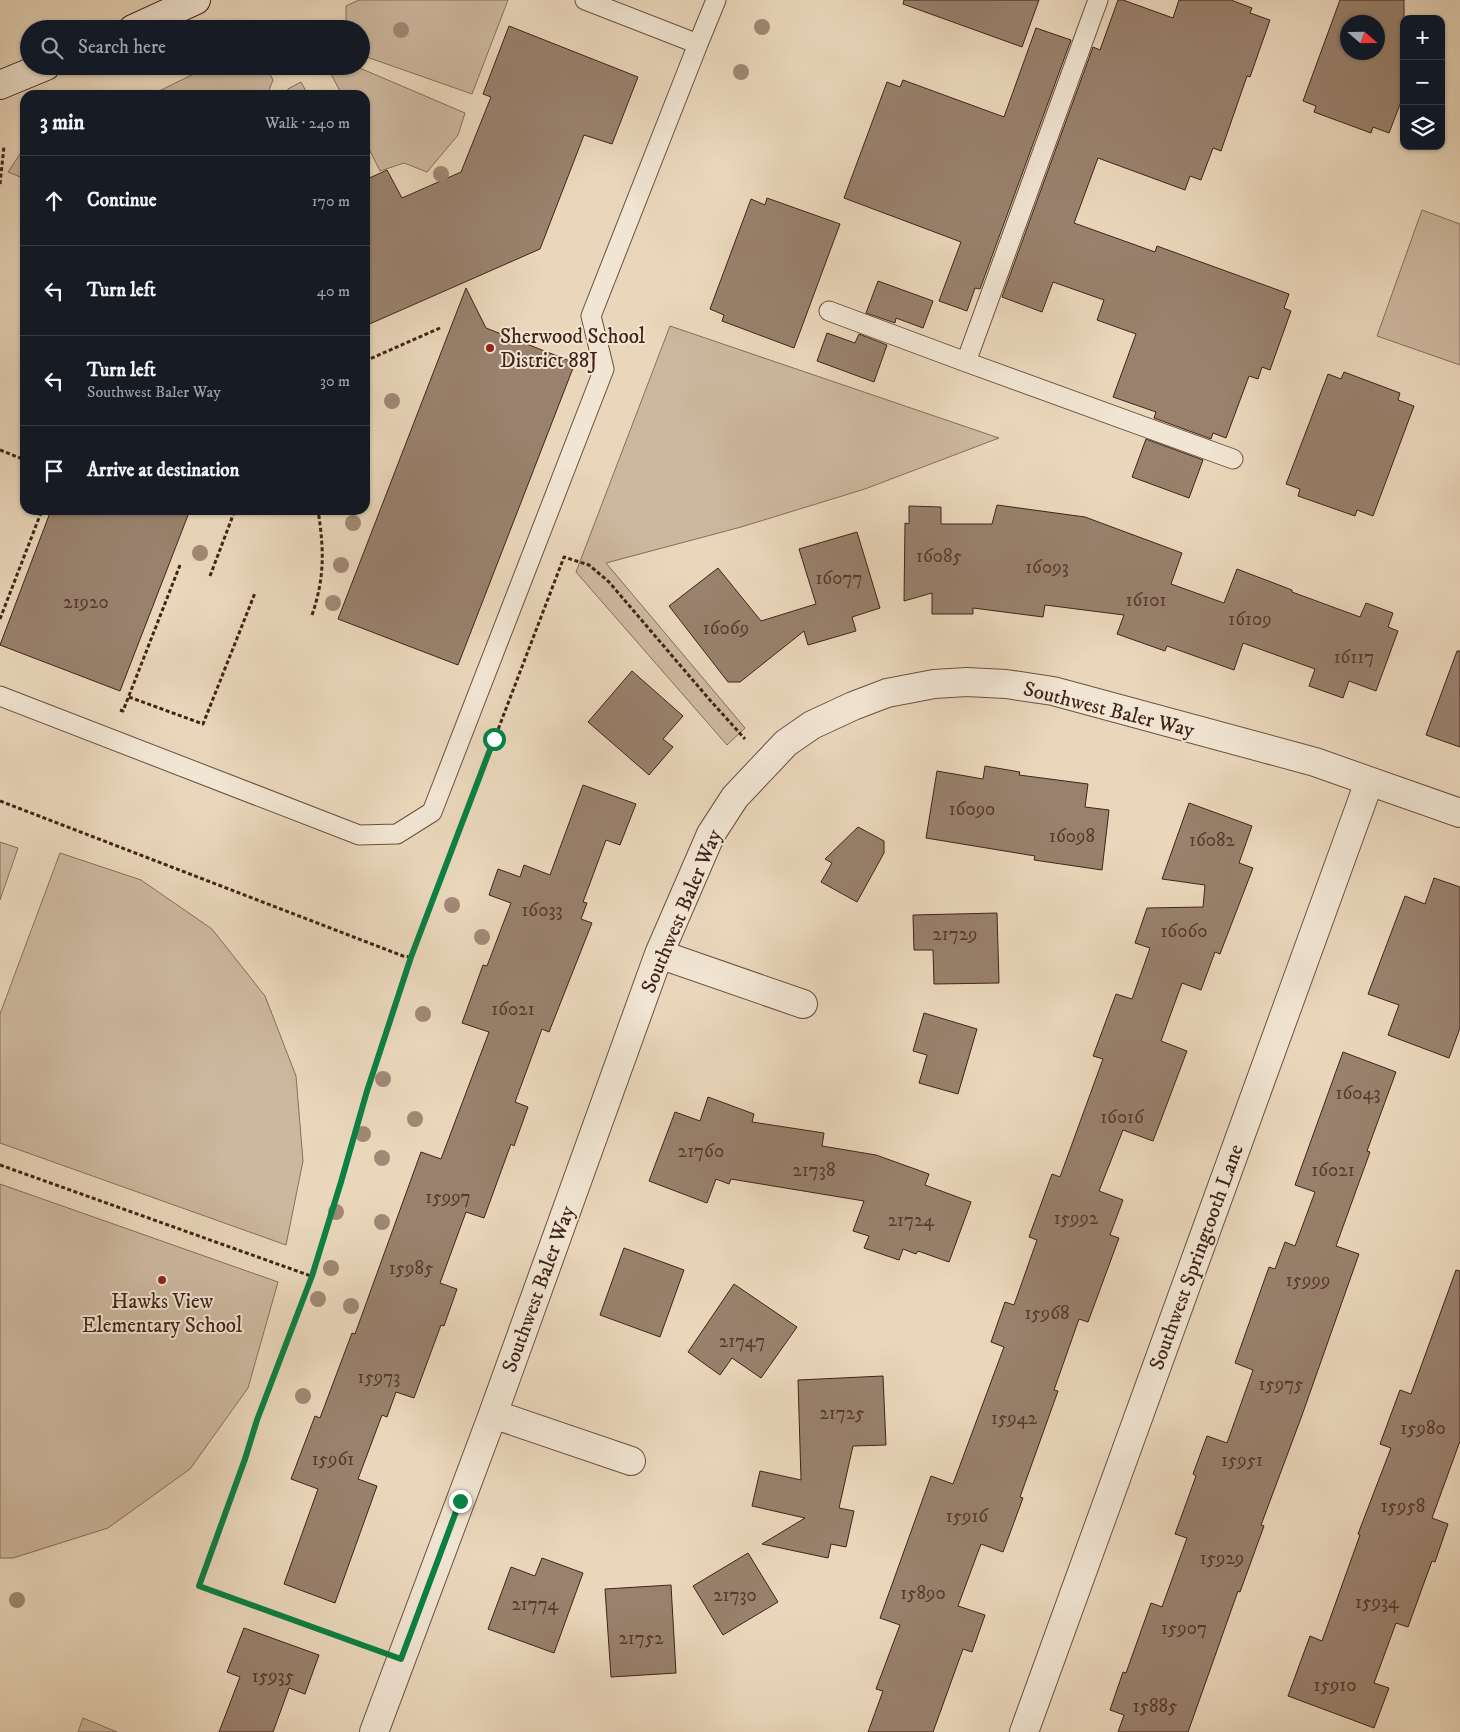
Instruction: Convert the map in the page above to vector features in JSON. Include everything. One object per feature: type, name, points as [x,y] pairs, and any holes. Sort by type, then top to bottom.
[{"type":"street","points":[[153,20],[196,0]]},
{"type":"street","points":[[0,85],[24,75]]},
{"type":"street","name":"Southwest Baler Way","points":[[374,1732],[493,1414],[659,954],[711,834],[735,796],[786,743],[812,725],[887,693],[934,684],[967,682],[1006,684],[1053,691],[1315,762],[1460,813]]},
{"type":"street","name":"Southwest Springtooth Lane","points":[[1024,1732],[1369,782]]},
{"type":"street","points":[[659,954],[803,1004]]},
{"type":"street","points":[[493,1414],[631,1461]]},
{"type":"lane","points":[[585,0],[698,44]]},
{"type":"lane","points":[[0,696],[359,835],[397,834],[432,812],[604,369],[590,316],[716,0]]},
{"type":"lane","points":[[966,362],[1098,0]]},
{"type":"lane","points":[[829,311],[1232,459]]},
{"type":"path","points":[[0,184],[4,146]]},
{"type":"path","points":[[370,359],[440,328]]},
{"type":"path","points":[[0,450],[20,458]]},
{"type":"path","points":[[0,619],[40,515]]},
{"type":"path","points":[[210,576],[233,515]]},
{"type":"path","points":[[312,615],[320,589],[323,567],[322,536],[319,515]]},
{"type":"path","points":[[401,1659],[199,1586],[245,1459],[257,1420],[312,1276],[367,1091],[411,957],[564,557],[589,565],[609,582],[709,699],[766,762]]},
{"type":"path","points":[[123,711],[180,565]]},
{"type":"path","points":[[129,697],[204,724],[255,593]]},
{"type":"path","points":[[0,800],[385,949],[411,957]]},
{"type":"path","points":[[0,1165],[312,1276]]},
{"type":"shaded area","points":[[359,0],[508,0],[472,94],[370,58],[370,20],[346,20],[346,6]]},
{"type":"shaded area","points":[[370,72],[465,113],[458,135],[427,172],[404,163],[380,171],[370,151],[370,90],[339,90],[332,75],[370,75]]},
{"type":"shaded area","points":[[192,75],[270,75],[273,80],[269,90],[161,90]]},
{"type":"shaded area","points":[[301,82],[305,90],[288,90]]},
{"type":"shaded area","points":[[20,154],[20,177],[8,172]]},
{"type":"shaded area","points":[[1422,210],[1460,224],[1460,365],[1377,336]]},
{"type":"shaded area","points":[[670,326],[999,438],[865,489],[741,527],[606,563],[745,728],[727,745],[576,572]]},
{"type":"shaded area","points":[[0,842],[18,848],[0,900]]},
{"type":"shaded area","points":[[60,853],[141,880],[212,929],[265,996],[296,1076],[303,1161],[286,1245],[0,1143],[0,1014]]},
{"type":"shaded area","points":[[0,1184],[278,1282],[248,1388],[190,1469],[108,1528],[13,1558],[0,1558]]},
{"type":"shaded area","points":[[83,1718],[117,1732],[78,1732]]},
{"type":"building","points":[[904,0],[1039,0],[1022,47],[903,4]]},
{"type":"building","points":[[1118,0],[1123,0],[1173,18],[1179,0],[1231,0],[1252,8],[1250,13],[1270,20],[1250,77],[1247,76],[1221,151],[1213,148],[1201,180],[1190,176],[1185,190],[1098,158],[1074,223],[1155,252],[1157,246],[1289,294],[1284,308],[1291,311],[1270,370],[1262,367],[1258,379],[1249,376],[1226,438],[1213,433],[1211,439],[1154,418],[1156,412],[1113,397],[1136,334],[1097,320],[1104,300],[1053,282],[1042,312],[1002,297],[1093,47],[1100,50]]},
{"type":"building","points":[[1340,0],[1404,0],[1404,15],[1400,15],[1400,104],[1389,133],[1373,127],[1371,133],[1314,112],[1316,106],[1303,101]]},
{"type":"building","points":[[509,26],[638,77],[612,144],[584,135],[540,249],[370,324],[370,178],[387,170],[402,198],[461,172],[491,97],[483,94]]},
{"type":"building","points":[[1036,28],[1071,40],[980,289],[975,288],[967,311],[939,301],[961,242],[844,198],[887,82],[900,87],[903,80],[1004,117]]},
{"type":"building","points":[[767,198],[840,224],[794,348],[722,321],[724,315],[710,309],[751,199],[765,205]]},
{"type":"building","points":[[878,281],[933,301],[923,328],[896,318],[895,323],[866,313]]},
{"type":"building","points":[[466,288],[486,328],[575,363],[458,665],[338,619]]},
{"type":"building","points":[[827,333],[855,343],[859,334],[887,345],[874,382],[817,361]]},
{"type":"building","points":[[1344,372],[1400,393],[1398,400],[1414,406],[1373,516],[1357,510],[1355,516],[1298,496],[1300,489],[1286,484],[1328,374],[1341,379]]},
{"type":"building","points":[[1146,439],[1203,460],[1189,498],[1132,477]]},
{"type":"building","points":[[997,505],[1085,517],[1182,553],[1171,584],[1224,603],[1237,569],[1360,617],[1366,603],[1393,613],[1388,627],[1398,631],[1376,691],[1349,681],[1343,698],[1309,686],[1315,669],[1243,643],[1234,670],[1167,646],[1165,651],[1117,634],[1124,615],[1045,605],[1043,617],[973,608],[973,614],[932,614],[932,593],[904,601],[905,523],[909,524],[909,506],[941,507],[941,524],[992,524]]},
{"type":"building","points":[[49,515],[188,515],[120,691],[0,645]]},
{"type":"building","points":[[857,532],[880,608],[852,617],[856,631],[808,645],[804,631],[740,682],[728,682],[669,606],[718,568],[761,621],[816,604],[799,549]]},
{"type":"building","points":[[1457,651],[1460,651],[1460,747],[1426,735]]},
{"type":"building","points":[[632,671],[683,716],[663,739],[673,747],[649,775],[588,722]]},
{"type":"building","points":[[985,766],[1020,772],[1019,775],[1088,784],[1085,807],[1109,810],[1102,870],[1034,860],[1035,856],[926,838],[937,771],[983,779]]},
{"type":"building","points":[[583,785],[636,804],[620,845],[606,840],[583,902],[587,903],[581,919],[592,923],[549,1032],[542,1029],[515,1102],[528,1107],[514,1146],[511,1144],[484,1218],[466,1212],[440,1283],[457,1289],[444,1326],[441,1325],[414,1398],[396,1392],[387,1417],[382,1415],[358,1479],[377,1486],[335,1603],[284,1584],[318,1489],[291,1479],[315,1416],[320,1418],[352,1333],[355,1334],[421,1152],[441,1159],[489,1032],[462,1023],[483,965],[487,966],[511,903],[489,895],[498,869],[520,877],[524,865],[550,875]]},
{"type":"building","points":[[1189,803],[1252,826],[1239,863],[1253,868],[1220,954],[1215,952],[1201,990],[1182,983],[1161,1041],[1187,1051],[1153,1141],[1123,1130],[1099,1191],[1123,1200],[1110,1235],[1119,1238],[1088,1322],[1079,1319],[1054,1390],[1058,1391],[1020,1497],[1023,1498],[1003,1552],[981,1544],[958,1606],[985,1615],[972,1652],[963,1649],[933,1732],[868,1732],[883,1691],[876,1689],[900,1625],[880,1618],[931,1476],[953,1484],[1004,1347],[991,1342],[1005,1302],[1014,1305],[1037,1240],[1029,1237],[1052,1174],[1060,1177],[1103,1059],[1093,1056],[1116,994],[1132,999],[1150,948],[1135,943],[1147,908],[1203,907],[1205,885],[1162,879]]},
{"type":"building","points":[[858,827],[884,841],[884,853],[857,902],[821,882],[832,863],[825,859]]},
{"type":"building","points":[[1434,878],[1460,887],[1460,1028],[1449,1058],[1388,1035],[1399,1005],[1368,994],[1405,896],[1425,904]]},
{"type":"building","points":[[997,913],[999,983],[934,984],[933,950],[914,950],[913,915]]},
{"type":"building","points":[[924,1013],[977,1029],[958,1094],[919,1083],[927,1055],[913,1051]]},
{"type":"building","points":[[1343,1052],[1396,1072],[1367,1151],[1370,1152],[1336,1246],[1359,1254],[1261,1525],[1264,1526],[1240,1592],[1238,1591],[1188,1732],[1118,1732],[1124,1715],[1110,1710],[1123,1672],[1126,1673],[1151,1603],[1162,1607],[1187,1538],[1175,1534],[1196,1476],[1193,1474],[1207,1436],[1227,1443],[1253,1370],[1235,1363],[1269,1267],[1275,1269],[1285,1242],[1295,1246],[1315,1192],[1295,1185]]},
{"type":"building","points":[[708,1097],[754,1114],[752,1122],[824,1133],[822,1146],[876,1155],[929,1174],[925,1185],[971,1202],[949,1262],[918,1251],[916,1254],[903,1249],[899,1260],[864,1248],[869,1236],[853,1231],[864,1201],[731,1179],[729,1184],[716,1179],[707,1203],[649,1181],[675,1112],[700,1121]]},
{"type":"building","points":[[624,1248],[684,1270],[660,1337],[600,1315]]},
{"type":"building","points":[[1456,1270],[1460,1271],[1460,1441],[1432,1518],[1448,1524],[1435,1562],[1432,1561],[1408,1627],[1396,1623],[1374,1683],[1389,1688],[1374,1728],[1288,1696],[1310,1636],[1322,1641],[1360,1535],[1358,1534],[1391,1448],[1380,1444],[1400,1390],[1411,1394]]},
{"type":"building","points":[[734,1284],[797,1327],[761,1378],[732,1358],[720,1375],[688,1352]]},
{"type":"building","points":[[883,1376],[886,1445],[853,1446],[839,1508],[854,1511],[846,1547],[831,1544],[828,1558],[762,1544],[805,1518],[752,1506],[760,1471],[801,1480],[798,1380]]},
{"type":"building","points":[[748,1553],[778,1602],[723,1635],[693,1586]]},
{"type":"building","points":[[542,1558],[583,1573],[554,1653],[488,1629],[511,1567],[535,1576]]},
{"type":"building","points":[[671,1585],[676,1673],[611,1677],[605,1589]]},
{"type":"building","points":[[244,1628],[319,1655],[305,1694],[289,1688],[273,1732],[219,1732],[240,1677],[227,1672]]},
{"type":"place","name":"Sherwood School District 88J","points":[[490,348]]},
{"type":"place","name":"Hawks View Elementary School","points":[[162,1280]]},
{"type":"route","points":[[460,1501],[401,1659],[199,1586],[245,1459],[257,1420],[312,1276],[367,1091],[411,957],[494,739]]}]
